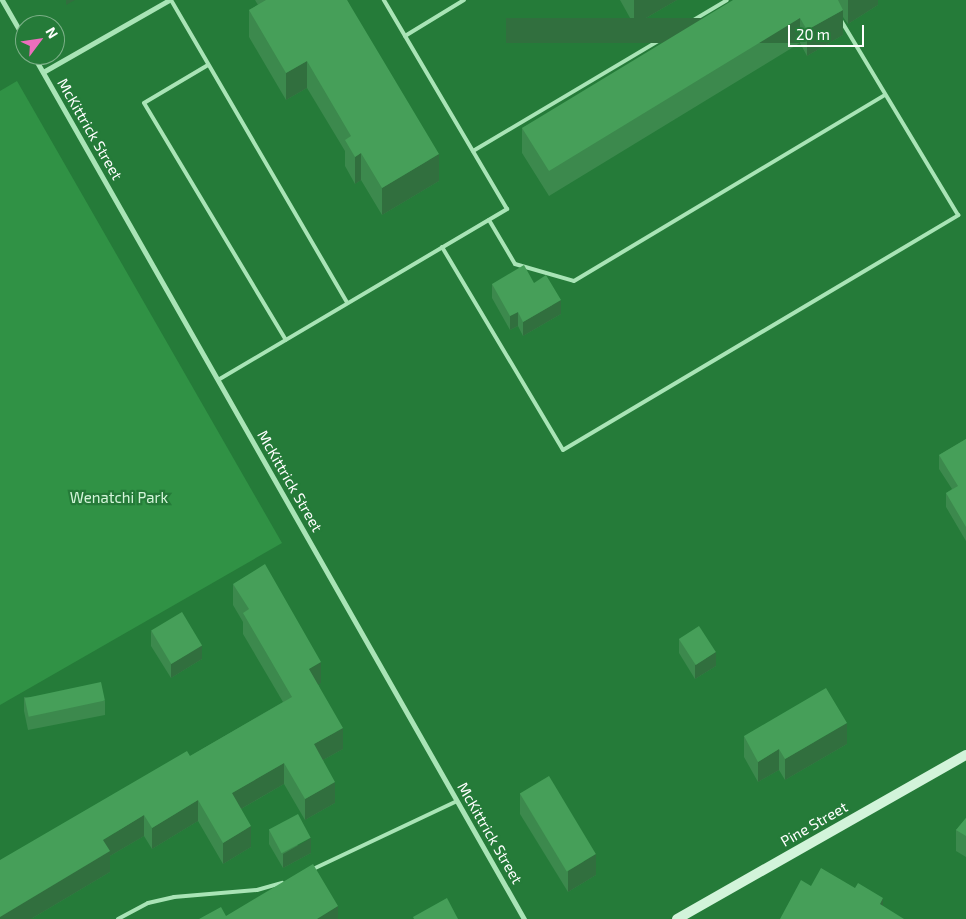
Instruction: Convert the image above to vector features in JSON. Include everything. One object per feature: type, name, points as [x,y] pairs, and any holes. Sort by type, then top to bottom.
[{"type":"street","points":[[2,0],[15,23]]},
{"type":"street","points":[[43,72],[170,0]]},
{"type":"street","name":"McKittrick Street","points":[[39,65],[524,919]]},
{"type":"street","name":"Pine Street","points":[[677,919],[966,755]]},
{"type":"lane","points":[[170,0],[347,303]]},
{"type":"lane","points":[[218,380],[507,209],[384,0]]},
{"type":"lane","points":[[405,36],[464,0]]},
{"type":"lane","points":[[473,151],[727,0]]},
{"type":"lane","points":[[442,247],[563,450],[958,215],[839,16]]},
{"type":"lane","points":[[208,65],[144,103],[286,340]]},
{"type":"lane","points":[[489,220],[515,264],[574,281],[886,95]]},
{"type":"lane","points":[[309,871],[457,801]]},
{"type":"lane","points":[[118,919],[148,903],[174,897],[257,890],[292,879]]},
{"type":"green space","name":"Wenatchi Park","points":[[17,81],[282,543],[0,705],[0,91]]},
{"type":"building","points":[[266,0],[347,0],[439,154],[382,188],[361,153],[355,157],[345,140],[351,136],[307,61],[286,73],[249,10]]},
{"type":"building","points":[[733,0],[838,0],[843,10],[807,30],[800,18],[549,171],[522,128]]},
{"type":"building","points":[[524,265],[534,283],[546,275],[561,300],[523,322],[518,312],[510,316],[492,284]]},
{"type":"building","points":[[966,439],[966,527],[946,493],[958,486],[939,455]]},
{"type":"building","points":[[265,564],[321,662],[309,669],[343,728],[314,744],[335,782],[305,799],[284,763],[232,793],[251,826],[223,843],[198,800],[152,828],[144,815],[103,840],[110,851],[0,917],[0,860],[187,751],[190,756],[292,697],[243,613],[249,609],[233,584]]},
{"type":"building","points":[[182,612],[202,645],[171,664],[151,631]]},
{"type":"building","points":[[699,626],[716,652],[696,665],[679,639]]},
{"type":"building","points":[[101,682],[105,701],[29,717],[25,698]]},
{"type":"building","points":[[826,688],[847,723],[785,759],[779,749],[758,762],[744,736]]},
{"type":"building","points":[[549,776],[596,854],[567,872],[520,794]]},
{"type":"building","points":[[298,814],[311,838],[282,853],[269,829]]},
{"type":"building","points":[[966,818],[966,836],[956,830]]},
{"type":"building","points":[[313,864],[338,906],[317,919],[199,919],[221,907],[226,916]]},
{"type":"building","points":[[821,868],[855,888],[858,883],[883,898],[880,904],[904,919],[780,919],[801,880],[811,886]]},
{"type":"building","points":[[447,898],[458,919],[414,919],[413,917]]}]
